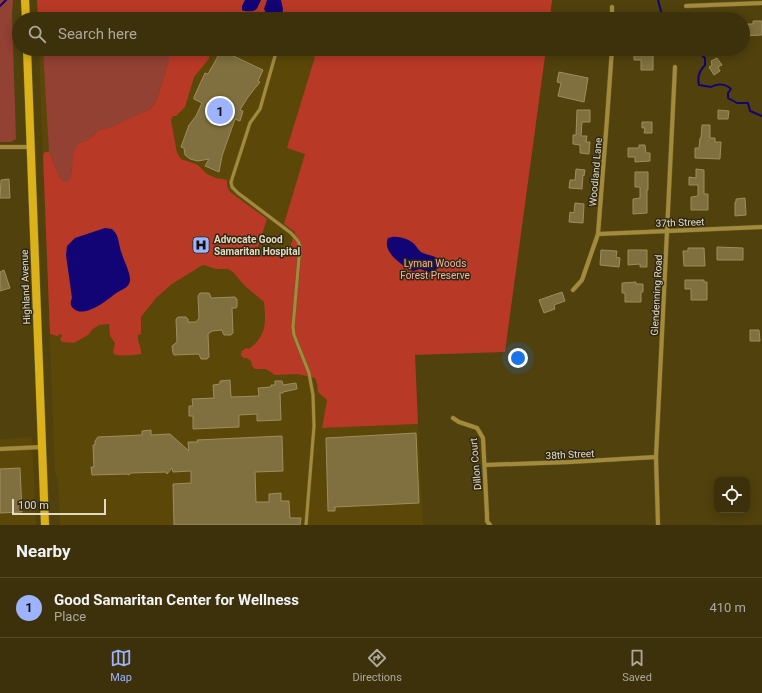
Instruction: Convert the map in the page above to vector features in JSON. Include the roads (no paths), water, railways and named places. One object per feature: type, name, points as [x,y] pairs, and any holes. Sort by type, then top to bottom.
[{"type":"main road","points":[[25,0],[26,12]]},
{"type":"main road","name":"Highland Avenue","points":[[27,56],[45,525]]},
{"type":"street","points":[[686,6],[762,3]]},
{"type":"street","points":[[612,7],[612,12]]},
{"type":"street","name":"Woodland Lane","points":[[573,290],[582,280],[598,234],[612,56]]},
{"type":"street","name":"Glendenning Road","points":[[658,525],[656,457],[675,67]]},
{"type":"street","points":[[0,148],[30,147]]},
{"type":"street","name":"37th Street","points":[[598,234],[762,227]]},
{"type":"street","name":"Dillon Court","points":[[452,418],[477,428],[483,438],[487,521],[490,525]]},
{"type":"street","points":[[0,448],[42,446]]},
{"type":"street","name":"38th Street","points":[[485,465],[656,457]]},
{"type":"lane","points":[[275,56],[260,110],[250,123],[231,182],[232,187],[238,193],[295,237],[300,246],[293,327],[294,335],[309,373],[312,386],[314,426],[306,525]]},
{"type":"lane","points":[[285,251],[300,256]]},
{"type":"waterway","points":[[0,6],[6,0]]},
{"type":"waterway","points":[[658,0],[661,12]]},
{"type":"waterway","points":[[703,56],[705,58],[705,65],[698,77],[699,85],[711,87],[719,85],[727,86],[731,89],[728,93],[728,98],[737,103],[748,103],[750,111],[762,116]]},
{"type":"place","name":"Good Samaritan Center for Wellness","points":[[220,111]]},
{"type":"place","name":"Advocate Good Samaritan Hospital","points":[[201,245]]},
{"type":"park label","name":"Lyman Woods Forest Preserve","points":[[435,268]]}]
